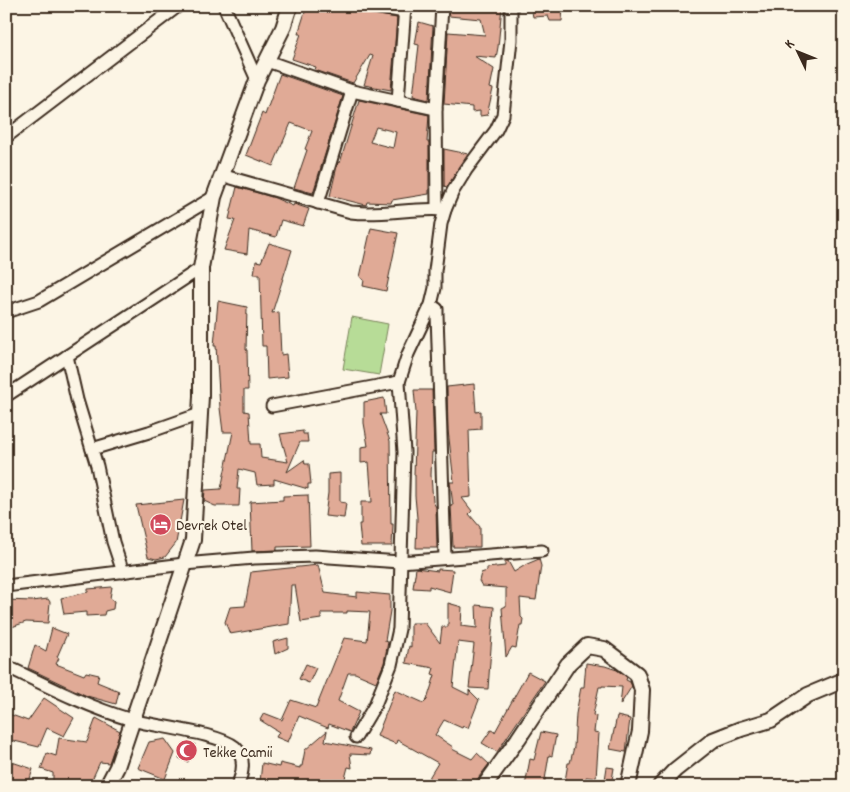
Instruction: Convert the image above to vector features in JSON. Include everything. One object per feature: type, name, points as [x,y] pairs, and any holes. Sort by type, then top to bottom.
[{"type":"street","points":[[6,137],[178,6]]},
{"type":"street","points":[[224,6],[257,80]]},
{"type":"street","points":[[107,786],[117,767],[193,540],[200,414],[201,268],[214,197],[257,80],[283,28],[290,6]]},
{"type":"street","points":[[370,6],[405,9],[398,101]]},
{"type":"street","points":[[356,737],[375,704],[391,665],[396,645],[401,595],[400,562],[404,452],[399,382],[408,354],[432,305],[435,288],[435,271],[441,224],[436,110],[442,6]]},
{"type":"street","points":[[441,209],[466,170],[496,130],[503,115],[511,40],[511,6]]},
{"type":"street","points":[[266,61],[352,91],[436,110]]},
{"type":"street","points":[[318,203],[352,91]]},
{"type":"street","points":[[221,175],[359,213],[441,209]]},
{"type":"street","points":[[6,312],[39,301],[214,197]]},
{"type":"street","points":[[6,396],[201,268]]},
{"type":"street","points":[[432,305],[438,314],[445,558]]},
{"type":"street","points":[[67,356],[77,400],[97,466],[113,542],[123,572]]},
{"type":"street","points":[[272,406],[399,382]]},
{"type":"street","points":[[92,449],[200,414]]},
{"type":"street","points":[[6,586],[184,564],[254,558],[315,556],[400,562],[542,550]]},
{"type":"street","points":[[484,786],[568,664],[587,646],[604,649],[637,674],[642,690],[640,731],[628,786]]},
{"type":"street","points":[[6,666],[81,702],[132,720],[227,742],[240,752],[243,763],[237,786]]},
{"type":"street","points":[[660,786],[675,770],[712,740],[771,720],[808,695],[844,680]]},
{"type":"green space","points":[[352,317],[388,324],[379,375],[343,369]]},
{"type":"building","points":[[307,6],[350,6],[366,13],[397,18],[391,90],[364,85],[373,56],[370,55],[353,83],[315,70],[316,67],[292,59],[301,34],[298,34]]},
{"type":"building","points":[[449,6],[502,6],[496,58],[474,56],[494,69],[490,88],[493,89],[487,115],[480,116],[480,111],[472,112],[472,107],[444,104],[448,32],[485,35],[481,19],[449,16]]},
{"type":"building","points":[[531,6],[563,6],[562,21],[550,21],[548,16],[533,17]]},
{"type":"building","points":[[419,22],[433,26],[429,100],[413,96],[419,45],[415,44]]},
{"type":"building","points":[[280,74],[343,96],[313,193],[294,188],[312,131],[291,123],[273,166],[246,155],[262,113],[265,115]]},
{"type":"building","points":[[359,100],[429,115],[427,142],[429,142],[429,194],[392,200],[391,203],[367,202],[366,205],[330,196],[338,162],[340,163]],"holes":[[[376,127],[396,132],[393,148],[370,142]]]},
{"type":"building","points":[[444,149],[468,154],[447,187],[444,186]]},
{"type":"building","points":[[237,187],[275,198],[293,206],[294,204],[309,209],[303,226],[281,220],[276,237],[249,230],[247,254],[224,250],[235,220],[229,219]]},
{"type":"building","points":[[371,228],[398,233],[386,291],[363,286],[364,280],[360,277]]},
{"type":"building","points":[[269,243],[292,250],[272,313],[279,312],[281,355],[286,354],[288,377],[267,379],[266,346],[262,346],[260,274],[254,274],[256,261],[261,262]]},
{"type":"building","points":[[218,301],[247,307],[246,350],[248,390],[244,390],[244,411],[249,412],[251,444],[260,444],[261,458],[288,462],[280,434],[303,431],[303,434],[307,434],[308,442],[300,442],[287,472],[304,460],[305,464],[309,464],[311,484],[308,484],[308,489],[274,479],[274,484],[257,485],[255,473],[239,469],[237,489],[240,489],[239,506],[215,506],[204,501],[205,490],[221,489],[233,432],[223,432],[220,408],[216,346],[214,346]]},
{"type":"building","points":[[474,384],[476,412],[481,411],[481,429],[469,430],[471,497],[462,498],[472,511],[469,514],[480,527],[480,547],[453,547],[451,505],[453,505],[450,482],[454,482],[448,430],[447,387]]},
{"type":"building","points":[[414,390],[432,390],[434,452],[432,452],[431,475],[433,502],[436,507],[437,548],[416,548],[417,518],[414,475],[416,412]]},
{"type":"building","points":[[384,398],[386,414],[380,414],[390,441],[392,546],[361,546],[359,524],[361,524],[361,502],[372,502],[369,462],[361,463],[361,447],[368,446],[364,423],[364,402]]},
{"type":"building","points":[[340,473],[340,502],[346,503],[344,518],[325,516],[328,474]]},
{"type":"building","points":[[308,495],[310,546],[277,547],[277,550],[252,551],[250,502],[283,500],[283,496]]},
{"type":"building","name":"Devrek Otel","points":[[184,500],[176,543],[165,557],[156,559],[148,557],[136,505]]},
{"type":"building","points":[[539,559],[541,566],[536,600],[520,598],[522,625],[520,625],[516,648],[512,647],[506,657],[502,608],[506,606],[506,588],[482,586],[479,581],[481,573],[487,571],[487,568],[505,566],[505,561],[508,561],[514,572]]},
{"type":"building","points":[[318,565],[325,593],[357,597],[357,592],[390,595],[390,611],[385,641],[388,642],[384,663],[376,682],[355,673],[348,673],[338,701],[359,712],[350,732],[329,724],[328,728],[299,716],[288,742],[276,737],[279,732],[260,720],[264,713],[282,720],[291,700],[316,708],[344,638],[367,641],[370,612],[321,613],[321,619],[301,622],[295,585],[291,585],[289,624],[230,634],[225,622],[230,607],[245,606],[251,572]]},
{"type":"building","points":[[416,568],[438,571],[438,569],[453,570],[450,592],[429,586],[429,589],[413,588]]},
{"type":"building","points":[[112,587],[110,598],[114,601],[113,609],[105,611],[104,615],[86,616],[86,612],[64,614],[61,598],[88,592],[88,589]]},
{"type":"building","points":[[48,599],[50,602],[48,623],[26,622],[6,629],[6,600],[32,601]]},
{"type":"building","points":[[448,603],[462,607],[461,626],[477,628],[476,605],[494,607],[488,689],[469,688],[474,644],[458,642],[453,687],[469,695],[469,690],[479,700],[468,728],[463,726],[462,728],[444,720],[435,735],[453,747],[452,749],[472,759],[477,753],[489,764],[472,786],[424,786],[438,763],[397,740],[396,744],[377,736],[395,690],[424,703],[427,700],[435,675],[432,674],[434,668],[406,663],[409,646],[411,647],[411,623],[425,623],[440,643],[442,627],[448,627]]},
{"type":"building","points":[[52,628],[67,634],[56,664],[84,675],[86,672],[99,675],[97,682],[119,691],[116,704],[87,696],[28,668],[35,645],[46,651]]},
{"type":"building","points":[[288,638],[288,648],[275,654],[273,642]]},
{"type":"building","points":[[586,663],[617,670],[627,677],[626,680],[632,686],[620,705],[622,687],[599,687],[593,715],[596,716],[594,732],[599,733],[596,778],[586,777],[585,783],[581,782],[581,786],[568,786],[569,781],[565,781],[568,763],[570,763],[574,747],[576,714],[581,687],[584,687]]},
{"type":"building","points":[[306,664],[316,668],[309,683],[299,679]]},
{"type":"building","points":[[528,672],[545,681],[497,752],[482,743],[491,730],[495,732]]},
{"type":"building","points":[[44,698],[74,718],[64,736],[47,728],[39,747],[6,739],[6,713],[28,721]]},
{"type":"building","points":[[617,716],[630,719],[626,752],[610,749]]},
{"type":"building","points":[[96,718],[120,731],[109,763],[100,762],[89,786],[78,786],[77,784],[53,786],[53,773],[41,769],[47,753],[56,756],[59,738],[87,742]]},
{"type":"building","points":[[327,731],[325,741],[371,750],[370,755],[350,754],[352,768],[348,767],[343,786],[275,786],[260,782],[262,763],[279,767],[280,763],[300,768],[305,750]]},
{"type":"building","points":[[541,732],[556,735],[552,756],[549,755],[544,786],[525,786],[530,759],[534,760]]},
{"type":"building","points":[[165,739],[175,753],[165,779],[138,768],[149,742]]},
{"type":"building","name":"Tekke Camii","points":[[184,743],[195,744],[188,762],[179,758]]},
{"type":"building","points":[[6,760],[33,769],[29,782],[21,781],[19,786],[6,786]]},
{"type":"building","points":[[607,767],[614,768],[611,786],[604,786]]},
{"type":"place","name":"Devrek Otel","points":[[160,524]]},
{"type":"place","name":"Tekke Camii","points":[[187,751]]}]
